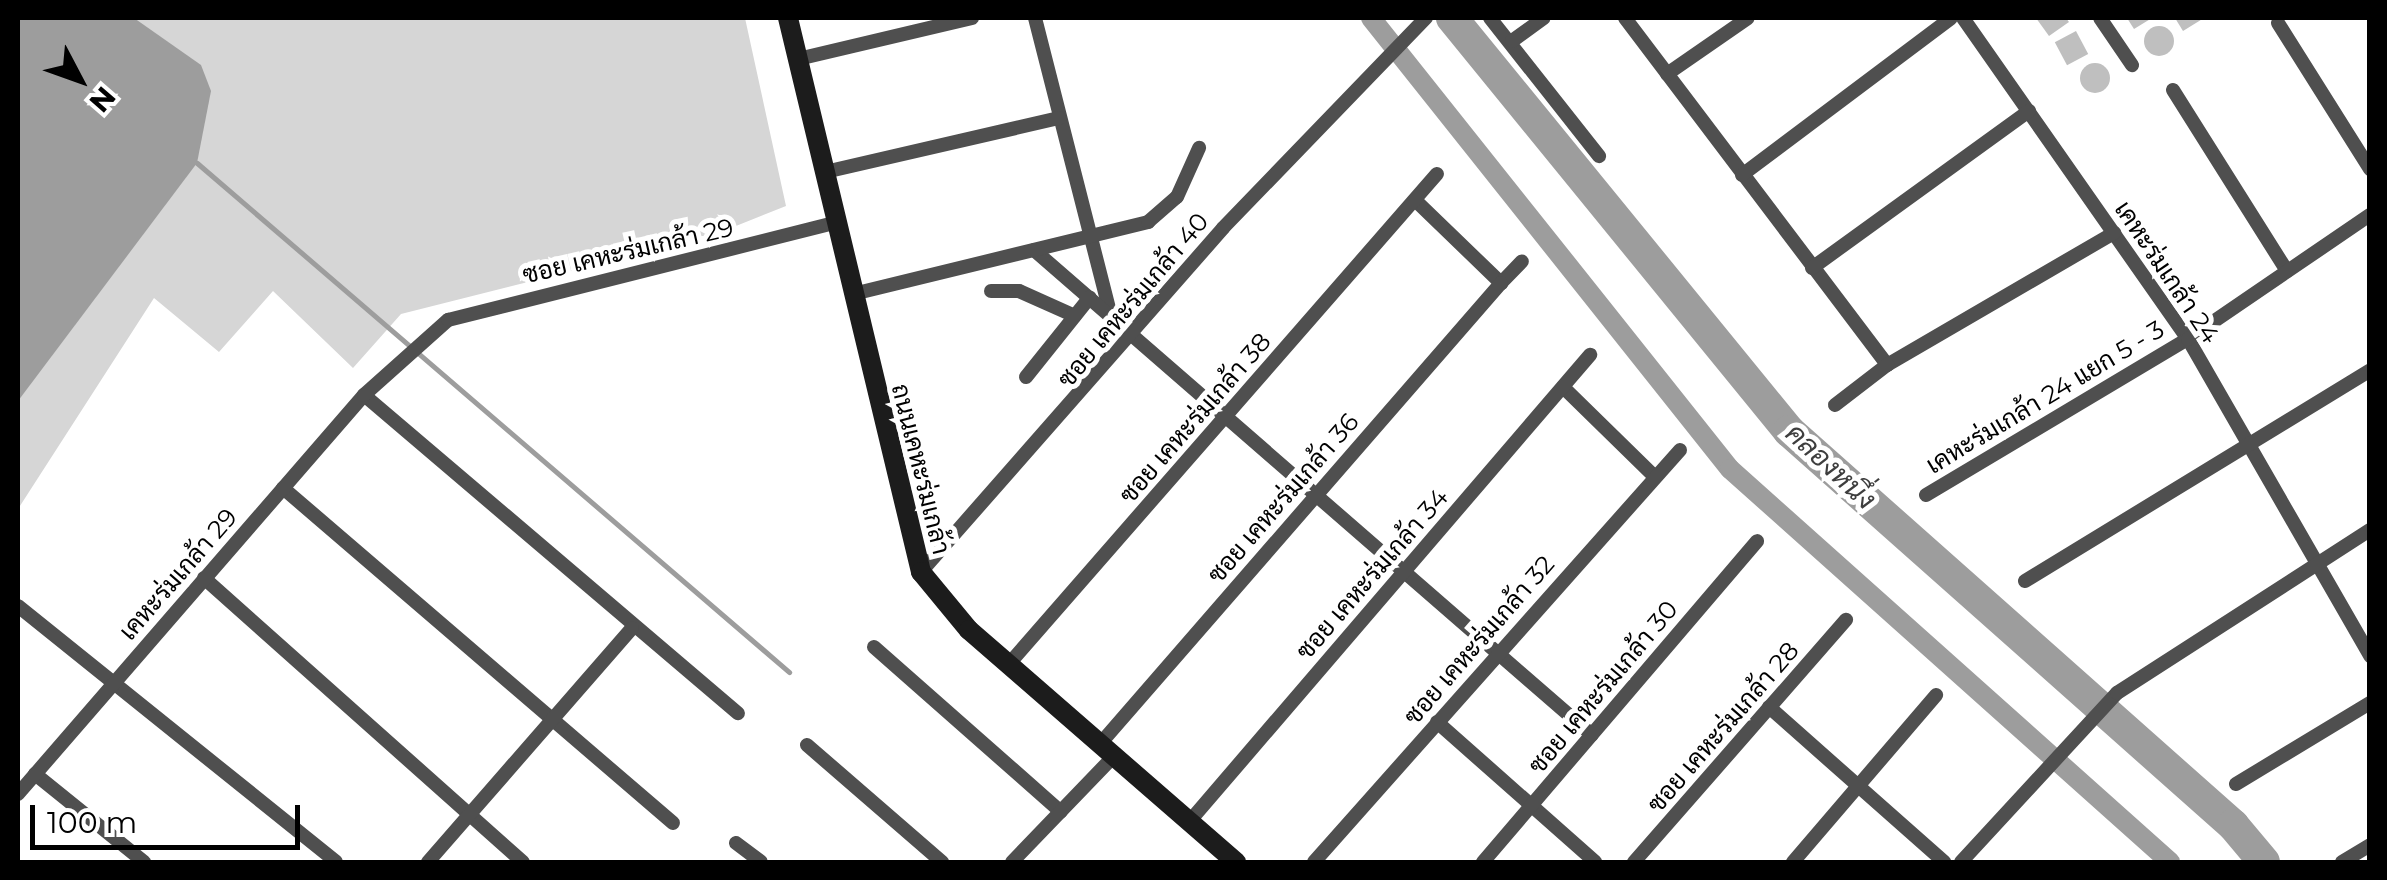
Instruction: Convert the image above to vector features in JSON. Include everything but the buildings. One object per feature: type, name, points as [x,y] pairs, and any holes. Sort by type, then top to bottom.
[{"type":"street","name":"ถนนเคหะร่มเกล้า","points":[[788,18],[921,572],[1008,665],[1236,862]]},
{"type":"street","points":[[798,59],[972,18]]},
{"type":"street","points":[[1035,18],[1088,239],[1111,315]]},
{"type":"street","name":"ซอย เคหะร่มเกล้า 40","points":[[921,572],[1382,60],[1426,18]]},
{"type":"street","points":[[1490,18],[1512,41],[1599,156]]},
{"type":"street","points":[[1512,41],[1544,18]]},
{"type":"street","points":[[1626,18],[1887,364]]},
{"type":"street","points":[[1668,74],[1748,18]]},
{"type":"street","points":[[1742,175],[1951,18]]},
{"type":"street","name":"เคหะร่มเกล้า 24","points":[[1964,18],[2188,339],[2246,447],[2370,656]]},
{"type":"street","points":[[2100,18],[2132,65]]},
{"type":"street","points":[[2278,23],[2370,170]]},
{"type":"street","points":[[2172,90],[2287,271]]},
{"type":"street","points":[[1812,268],[2029,111]]},
{"type":"street","points":[[825,172],[1058,118]]},
{"type":"street","points":[[853,294],[1088,239],[1163,212],[1198,148]]},
{"type":"street","name":"ซอย เคหะร่มเกล้า 38","points":[[1008,665],[1437,174]]},
{"type":"street","points":[[1415,200],[1501,283]]},
{"type":"street","name":"เคหะร่มเกล้า 24 แยก 5 - 3","points":[[1926,495],[2188,339],[2370,215]]},
{"type":"street","name":"ซอย เคหะร่มเกล้า 29","points":[[368,390],[433,332],[466,312],[838,222]]},
{"type":"street","points":[[1835,404],[1887,364],[2114,233]]},
{"type":"street","points":[[1034,250],[1311,498],[1592,736]]},
{"type":"street","name":"ซอย เคหะร่มเกล้า 36","points":[[1012,862],[1061,812],[1311,498],[1522,262]]},
{"type":"street","points":[[991,291],[1019,291],[1075,316]]},
{"type":"street","points":[[1026,378],[1090,298]]},
{"type":"street","name":"ซอย เคหะร่มเกล้า 34","points":[[1188,822],[1590,355]]},
{"type":"street","points":[[2025,581],[2370,370]]},
{"type":"street","points":[[1564,387],[1654,476]]},
{"type":"street","points":[[368,390],[632,628],[738,713]]},
{"type":"street","name":"เคหะร่มเกล้า 29","points":[[18,794],[368,390]]},
{"type":"street","name":"ซอย เคหะร่มเกล้า 32","points":[[1314,862],[1680,450]]},
{"type":"street","points":[[283,488],[672,823]]},
{"type":"street","points":[[1961,862],[2117,693],[2370,530]]},
{"type":"street","name":"ซอย เคหะร่มเกล้า 30","points":[[1484,862],[1758,541]]},
{"type":"street","points":[[204,578],[523,862]]},
{"type":"street","points":[[18,606],[336,862]]},
{"type":"street","name":"ซอย เคหะร่มเกล้า 28","points":[[1634,862],[1846,620]]},
{"type":"street","points":[[428,862],[632,628]]},
{"type":"street","points":[[874,647],[1061,812]]},
{"type":"street","points":[[1793,862],[1936,695]]},
{"type":"street","points":[[2236,784],[2370,702]]},
{"type":"street","points":[[1770,707],[1944,862]]},
{"type":"street","points":[[1437,722],[1595,862]]},
{"type":"street","points":[[807,745],[942,862]]},
{"type":"street","points":[[35,774],[139,861]]},
{"type":"street","points":[[736,842],[760,862]]},
{"type":"street","points":[[2342,862],[2370,845]]},
{"type":"shaded area","points":[[18,18],[745,18],[786,206],[711,236],[401,314],[353,368],[273,291],[219,352],[154,298],[18,509]]},
{"type":"shaded area","points":[[18,18],[134,18],[201,65],[211,91],[197,163],[18,401]]},
{"type":"waterway","points":[[1371,18],[1730,469],[2170,862]]},
{"type":"waterway","name":"คลองหนึ่ง","points":[[1452,18],[1789,431],[2233,825],[2264,862]]},
{"type":"waterway","points":[[197,163],[789,672]]}]
